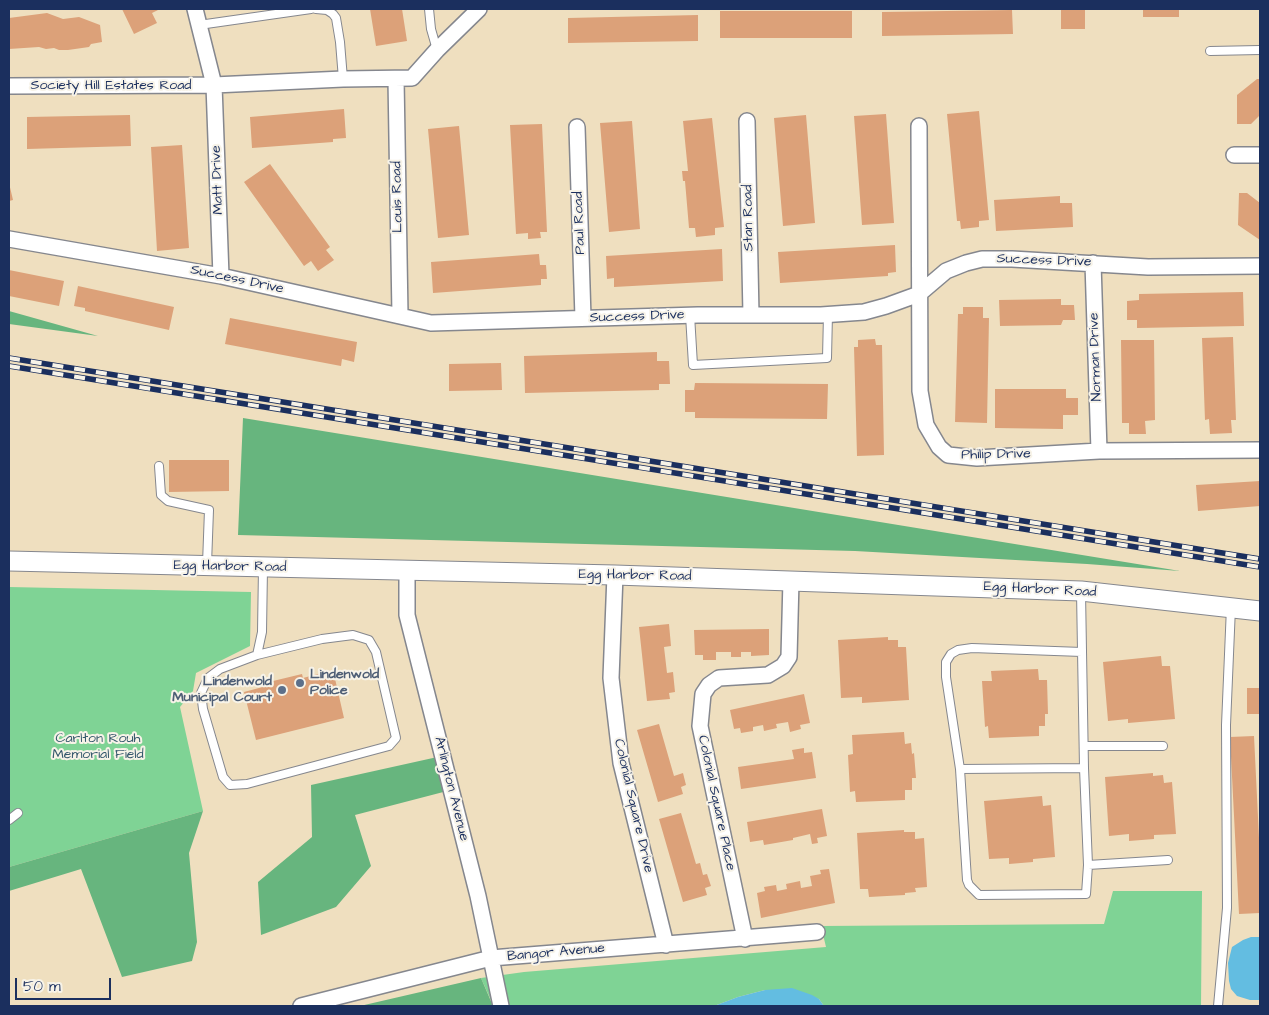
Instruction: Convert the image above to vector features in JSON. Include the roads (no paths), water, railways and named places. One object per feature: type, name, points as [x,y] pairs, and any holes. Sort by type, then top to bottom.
[{"type":"street","name":"Society Hill Estates Road","points":[[195,9],[214,85]]},
{"type":"street","points":[[437,50],[479,9]]},
{"type":"street","name":"Society Hill Estates Road","points":[[9,86],[214,85],[412,78],[437,50]]},
{"type":"street","name":"Louis Road","points":[[396,79],[400,315]]},
{"type":"street","name":"Matt Drive","points":[[214,85],[221,276]]},
{"type":"street","name":"Stan Road","points":[[746,121],[751,315]]},
{"type":"street","name":"Philip Drive","points":[[920,126],[920,390],[926,425],[939,447],[948,455],[977,458],[1099,451],[1260,450]]},
{"type":"street","name":"Paul Road","points":[[577,127],[583,318]]},
{"type":"street","points":[[1234,155],[1260,155]]},
{"type":"street","name":"Success Drive","points":[[9,239],[221,276],[431,323],[864,312],[919,294],[946,271],[982,259],[1148,267],[1260,266]]},
{"type":"street","name":"Norman Drive","points":[[1092,263],[1099,451]]},
{"type":"street","name":"Egg Harbor Road","points":[[9,561],[791,580],[1081,590],[1260,610]]},
{"type":"street","name":"Arlington Avenue","points":[[407,571],[407,615],[478,896],[501,1006]]},
{"type":"street","name":"Colonial Square Drive","points":[[615,576],[611,678],[621,763],[666,945]]},
{"type":"street","name":"Colonial Square Place","points":[[746,939],[700,726],[703,694],[709,685],[720,678],[768,675],[783,666],[789,657],[791,580]]},
{"type":"street","name":"Bangor Avenue","points":[[301,1006],[491,958],[816,932]]},
{"type":"lane","points":[[199,25],[310,9]]},
{"type":"lane","points":[[316,9],[327,10],[336,18],[344,79]]},
{"type":"lane","points":[[430,9],[431,29],[437,50]]},
{"type":"lane","points":[[1210,50],[1260,50]]},
{"type":"lane","points":[[690,315],[692,365],[827,358],[828,314]]},
{"type":"lane","points":[[159,466],[162,495],[168,501],[209,510],[207,566]]},
{"type":"lane","points":[[257,655],[262,632],[263,568]]},
{"type":"lane","points":[[1081,590],[1084,768],[1088,864],[1086,894],[979,895],[975,893],[967,880],[960,769],[946,677],[946,662],[951,654],[958,650],[972,648],[1082,652]]},
{"type":"lane","points":[[1218,1006],[1227,908],[1226,725],[1231,607]]},
{"type":"lane","points":[[353,635],[369,640],[376,652],[396,738],[389,746],[383,748],[247,784],[230,785],[223,777],[203,709],[201,693],[208,678],[220,669],[257,655],[322,639],[353,635]]},
{"type":"lane","points":[[1084,746],[1163,746]]},
{"type":"lane","points":[[960,769],[1084,768]]},
{"type":"lane","points":[[9,820],[18,813]]},
{"type":"lane","points":[[1088,864],[1168,860]]},
{"type":"water","points":[[1251,937],[1260,937],[1260,1000],[1250,1000],[1237,996],[1231,989],[1229,981],[1228,963],[1232,947]]},
{"type":"water","points":[[792,988],[812,995],[819,999],[824,1006],[714,1006],[765,990]]},
{"type":"railway","points":[[9,358],[1260,559]]},
{"type":"railway","points":[[9,366],[1260,567]]},
{"type":"place","name":"Lindenwold Police","points":[[300,683]]},
{"type":"place","name":"Lindenwold Municipal Court","points":[[282,690]]},
{"type":"park label","name":"Carlton Rouh Memorial Field","points":[[98,748]]}]
